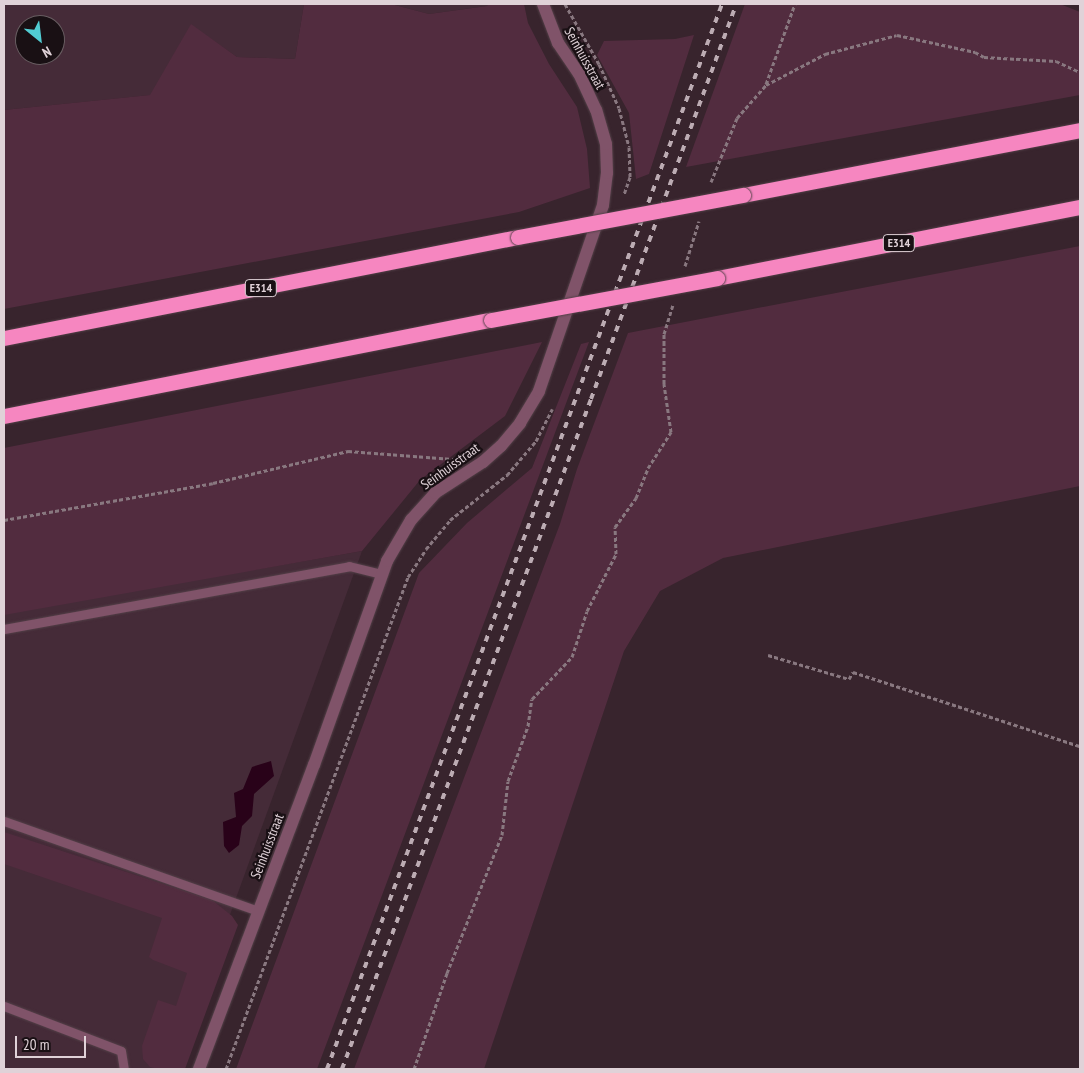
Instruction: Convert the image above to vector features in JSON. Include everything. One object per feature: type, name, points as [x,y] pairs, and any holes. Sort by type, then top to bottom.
[{"type":"highway","name":"E314","points":[[4,338],[518,237],[1080,130]]},
{"type":"highway","name":"E314","points":[[4,416],[1080,207]]},
{"type":"street","name":"Seinhuisstraat","points":[[199,1069],[387,561],[411,520],[435,493],[483,462],[501,446],[539,391],[603,205],[607,173],[606,144],[596,110],[579,74],[558,43],[543,4]]},
{"type":"lane","points":[[4,629],[349,566],[382,574]]},
{"type":"lane","points":[[4,822],[258,911]]},
{"type":"lane","points":[[4,1006],[122,1051],[124,1069]]},
{"type":"path","points":[[566,4],[599,64],[619,108],[629,147],[630,177],[624,196]]},
{"type":"path","points":[[710,186],[738,118],[766,85],[795,4]]},
{"type":"path","points":[[766,85],[825,54],[897,35],[975,52],[984,57],[1056,61],[1080,72]]},
{"type":"path","points":[[684,269],[702,213]]},
{"type":"path","points":[[414,1069],[447,974],[502,835],[508,781],[528,726],[532,699],[572,657],[587,611],[616,554],[615,527],[636,498],[648,468],[671,432],[664,384],[664,334],[675,297]]},
{"type":"path","points":[[226,1069],[408,577],[426,549],[450,520],[507,475],[536,441],[554,404]]},
{"type":"path","points":[[4,520],[212,483],[348,451],[483,462]]},
{"type":"path","points":[[768,655],[849,679],[853,672],[1080,746]]},
{"type":"shaded area","points":[[4,4],[304,4],[295,59],[237,57],[191,25],[151,95],[4,110]]},
{"type":"shaded area","points":[[304,4],[391,4],[429,14],[487,6],[488,4],[524,4],[528,23],[549,64],[577,107],[587,149],[590,188],[519,212],[4,309],[4,110],[150,95],[191,24],[237,57],[295,59]]},
{"type":"shaded area","points":[[391,4],[488,4],[487,6],[429,14]]},
{"type":"shaded area","points":[[745,4],[1060,4],[1080,12],[1080,95],[686,167]]},
{"type":"shaded area","points":[[694,35],[649,174],[636,179],[629,113],[597,55],[604,41],[675,39]]},
{"type":"shaded area","points":[[1080,246],[1080,486],[723,558],[660,591],[624,651],[484,1069],[354,1069],[560,524],[577,469],[628,333]]},
{"type":"shaded area","points":[[542,342],[505,416],[420,480],[362,551],[4,615],[4,448]]},
{"type":"shaded area","points":[[589,342],[317,1069],[236,1069],[419,573],[467,523],[532,468],[581,344]]},
{"type":"shaded area","points":[[362,551],[174,1069],[4,1069],[4,613]]},
{"type":"shaded area","points":[[271,761],[274,776],[254,794],[252,816],[242,826],[239,845],[229,853],[224,846],[223,822],[236,817],[234,793],[243,789],[252,767]]},
{"type":"shaded area","points":[[4,832],[212,900],[232,916],[238,925],[185,1069],[158,1069],[150,1067],[143,1059],[142,1046],[158,1000],[176,1006],[187,973],[149,957],[162,918],[4,864]]},
{"type":"railway","points":[[327,1069],[722,4]]},
{"type":"railway","points":[[342,1069],[736,4]]}]
